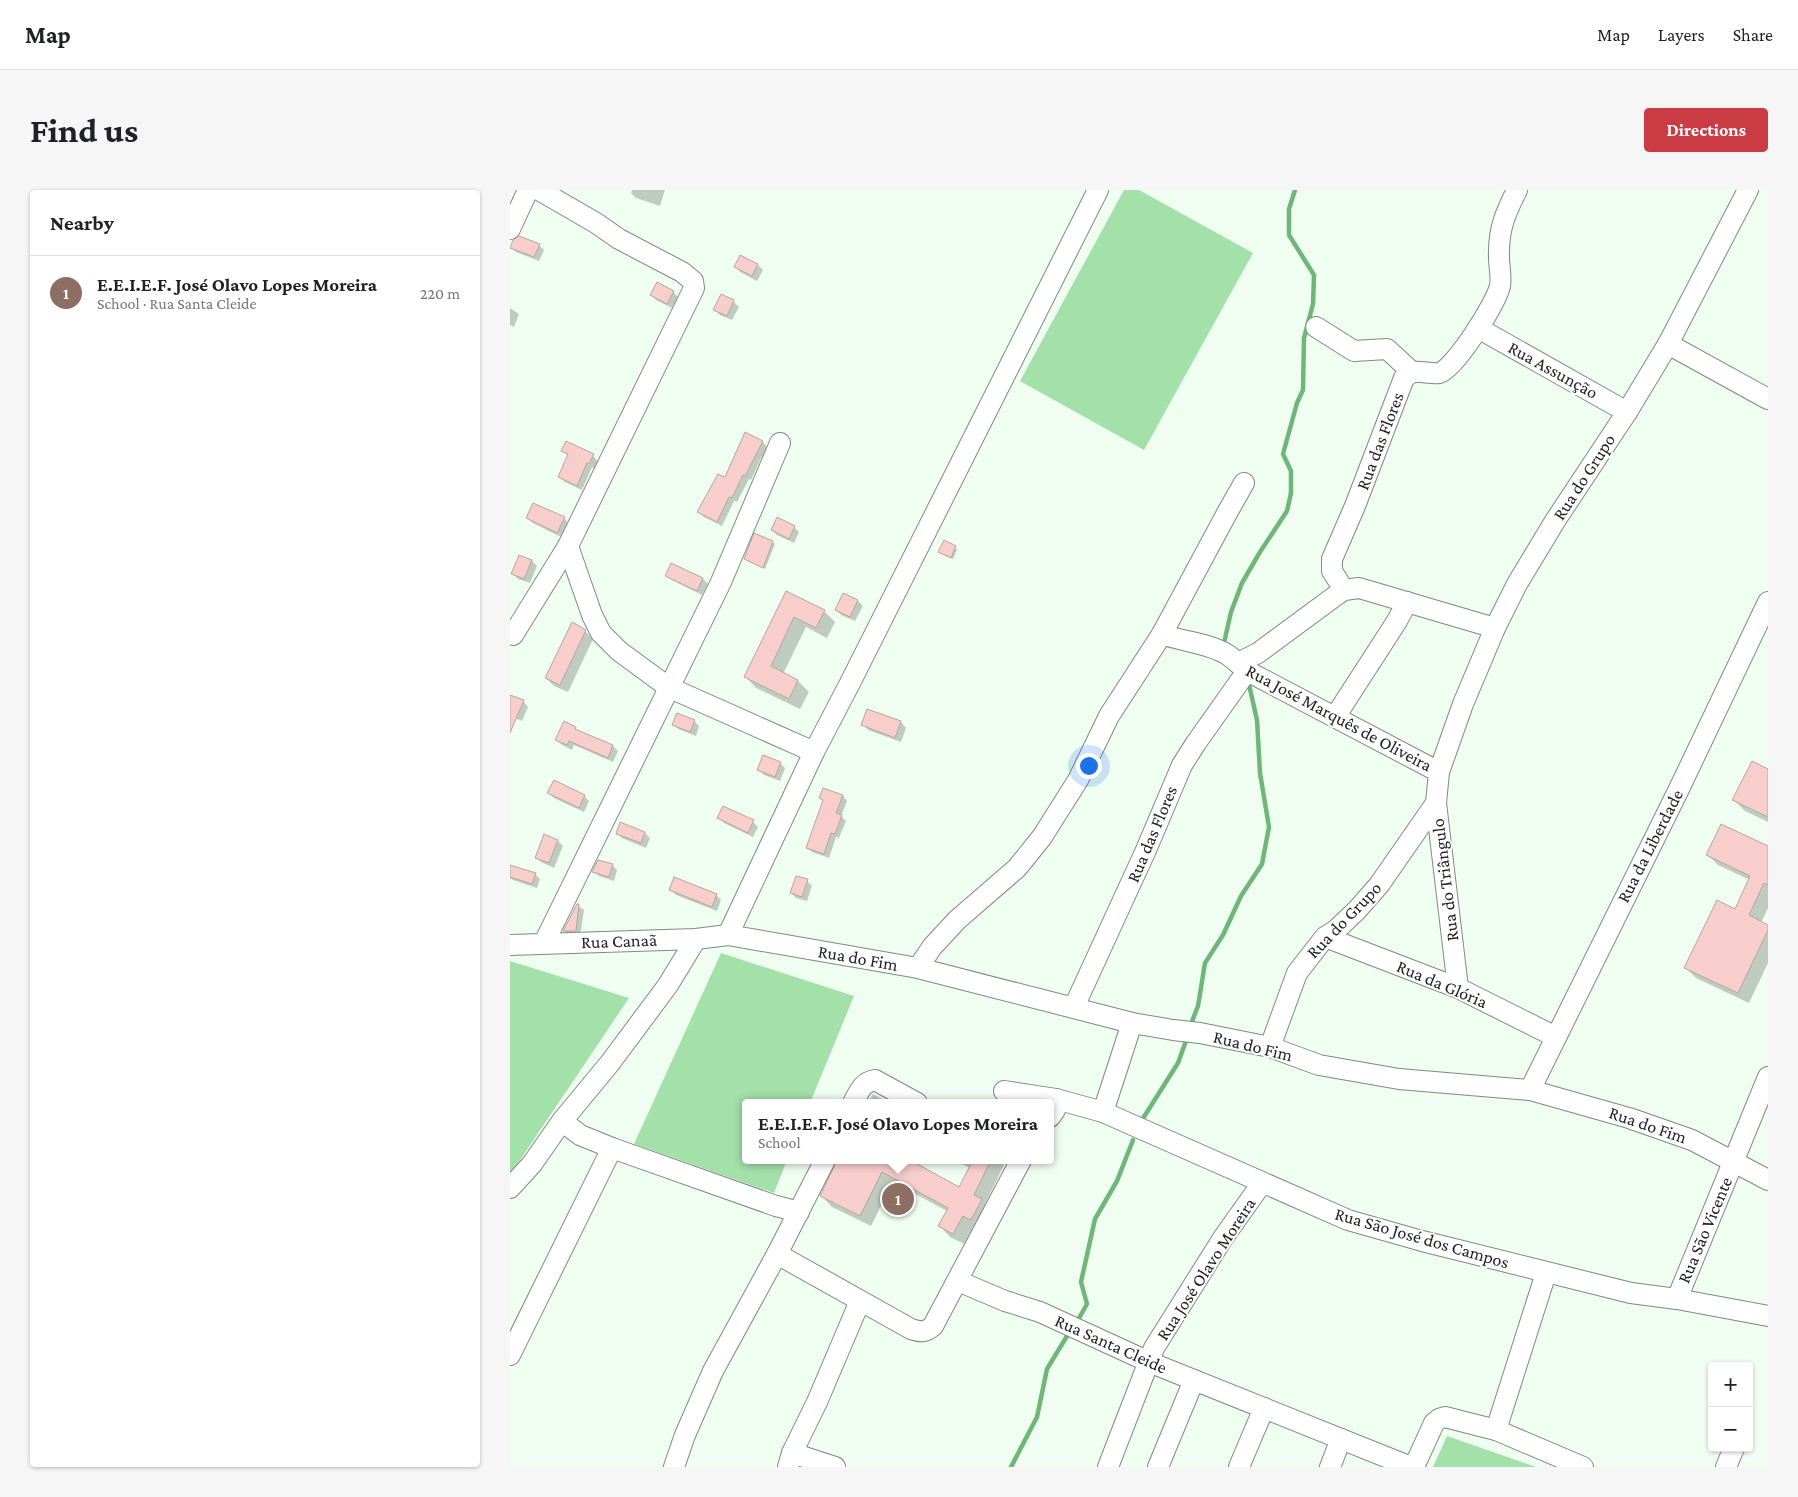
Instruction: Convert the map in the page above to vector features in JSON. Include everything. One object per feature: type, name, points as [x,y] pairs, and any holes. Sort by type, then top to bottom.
[{"type":"street","points":[[510,229],[528,190]]},
{"type":"street","points":[[513,635],[568,546],[694,288],[693,280],[682,272],[620,239],[539,190]]},
{"type":"street","points":[[728,935],[814,752],[1098,190]]},
{"type":"street","name":"Rua das Flores","points":[[1074,1007],[1146,850],[1182,765],[1245,664],[1344,590],[1332,571],[1332,559],[1355,506],[1404,378],[1412,372],[1438,373],[1450,366],[1495,301],[1500,285],[1499,236],[1503,220],[1517,190]]},
{"type":"street","name":"Rua do Grupo","points":[[1439,772],[1463,704],[1495,628],[1517,584],[1550,528],[1627,412],[1668,344],[1748,190]]},
{"type":"street","points":[[1316,327],[1354,351],[1386,349],[1412,372]]},
{"type":"street","name":"Rua Assunção","points":[[1478,328],[1627,412]]},
{"type":"street","points":[[1668,344],[1768,399]]},
{"type":"street","points":[[544,943],[720,582],[780,443]]},
{"type":"street","points":[[918,968],[932,947],[957,920],[1017,868],[1042,837],[1078,780],[1109,716],[1162,634],[1226,513],[1244,484]]},
{"type":"street","points":[[568,546],[589,608],[601,633],[619,651],[668,687],[814,752]]},
{"type":"street","points":[[1344,590],[1359,588],[1495,628]]},
{"type":"street","points":[[1335,717],[1397,621],[1407,602]]},
{"type":"street","name":"Rua da Liberdade","points":[[1530,1090],[1679,789],[1761,633],[1768,602]]},
{"type":"street","name":"Rua José Marquês de Oliveira","points":[[1162,634],[1227,654],[1335,717],[1439,772]]},
{"type":"street","name":"Rua do Triângulo","points":[[1439,772],[1436,803],[1458,988]]},
{"type":"street","name":"Rua do Grupo","points":[[1270,1047],[1297,973],[1325,937],[1336,930],[1357,910],[1379,885],[1436,803]]},
{"type":"street","name":"Rua do Fim","points":[[728,935],[918,968],[1132,1023],[1200,1033],[1270,1047],[1319,1065],[1399,1080],[1530,1090],[1620,1116],[1692,1140],[1768,1180]]},
{"type":"street","name":"Rua Canaã","points":[[510,945],[696,939],[728,935]]},
{"type":"street","name":"Rua da Glória","points":[[1325,937],[1458,988],[1556,1037]]},
{"type":"street","points":[[510,1188],[532,1164],[562,1121],[610,1064],[659,998],[696,939]]},
{"type":"street","points":[[1103,1112],[1132,1023]]},
{"type":"street","name":"Rua São Vicente","points":[[1676,1299],[1768,1077]]},
{"type":"street","points":[[855,1099],[862,1085],[868,1081],[875,1080],[910,1099]]},
{"type":"street","name":"Rua São José dos Campos","points":[[1004,1091],[1027,1099]]},
{"type":"street","name":"Rua São José dos Campos","points":[[1054,1108],[1103,1112],[1348,1220],[1546,1273],[1632,1293],[1768,1316]]},
{"type":"street","points":[[562,1121],[580,1135],[612,1148],[767,1203],[799,1212]]},
{"type":"street","points":[[510,1355],[612,1148]]},
{"type":"street","points":[[674,1467],[685,1435],[713,1371],[777,1254],[822,1164]]},
{"type":"street","points":[[777,1254],[911,1329],[920,1332],[927,1331],[933,1326],[958,1281],[1019,1164]]},
{"type":"street","name":"Rua José Olavo Moreira","points":[[1108,1467],[1154,1348],[1222,1238],[1262,1183]]},
{"type":"street","points":[[1496,1430],[1546,1273]]},
{"type":"street","name":"Rua Santa Cleide","points":[[958,1281],[1040,1312],[1149,1362],[1413,1467]]},
{"type":"street","points":[[834,1467],[790,1460],[860,1300]]},
{"type":"street","points":[[1158,1467],[1194,1380]]},
{"type":"street","points":[[1239,1467],[1264,1408]]},
{"type":"street","points":[[1413,1467],[1434,1423],[1445,1417],[1496,1430],[1582,1466]]},
{"type":"street","points":[[1330,1467],[1341,1439]]},
{"type":"street","points":[[1726,1467],[1732,1452]]},
{"type":"green space","points":[[1124,190],[1139,190],[1253,253],[1144,450],[1020,381]]},
{"type":"green space","points":[[721,953],[854,996],[812,1099],[742,1099],[742,1164],[785,1164],[774,1193],[634,1144]]},
{"type":"green space","points":[[510,961],[629,998],[510,1175]]},
{"type":"green space","points":[[1447,1436],[1536,1467],[1433,1467]]},
{"type":"building","points":[[519,236],[540,244],[534,257],[510,248],[513,240]]},
{"type":"building","points":[[740,255],[758,264],[752,276],[734,267]]},
{"type":"building","points":[[657,282],[674,291],[667,304],[650,295]]},
{"type":"building","points":[[721,294],[734,300],[727,316],[713,310]]},
{"type":"building","points":[[745,432],[763,441],[732,498],[729,497],[717,522],[697,512],[718,474],[725,477]]},
{"type":"building","points":[[566,441],[594,454],[589,464],[587,463],[577,486],[558,477],[568,454],[561,451]]},
{"type":"building","points":[[533,503],[565,517],[557,533],[526,518]]},
{"type":"building","points":[[777,517],[795,526],[789,539],[771,530]]},
{"type":"building","points":[[754,533],[773,541],[763,568],[744,559]]},
{"type":"building","points":[[944,540],[956,546],[951,558],[938,552]]},
{"type":"building","points":[[519,555],[532,560],[524,579],[511,574]]},
{"type":"building","points":[[671,563],[703,578],[697,591],[665,576]]},
{"type":"building","points":[[786,591],[825,610],[816,628],[794,617],[771,666],[798,680],[789,699],[744,677]]},
{"type":"building","points":[[843,593],[858,600],[850,617],[835,610]]},
{"type":"building","points":[[572,622],[586,630],[560,685],[545,678]]},
{"type":"building","points":[[510,695],[524,700],[510,733]]},
{"type":"building","points":[[867,709],[901,721],[895,738],[861,725]]},
{"type":"building","points":[[677,713],[695,720],[690,732],[672,725]]},
{"type":"building","points":[[564,721],[576,727],[575,729],[613,745],[608,758],[569,741],[567,745],[555,740]]},
{"type":"building","points":[[763,755],[781,762],[775,777],[757,770]]},
{"type":"building","points":[[1752,761],[1768,769],[1768,817],[1732,800]]},
{"type":"building","points":[[554,780],[585,795],[579,808],[547,793]]},
{"type":"building","points":[[823,788],[843,795],[836,813],[842,815],[835,834],[831,833],[824,854],[806,848],[823,800],[819,798]]},
{"type":"building","points":[[723,806],[754,820],[748,833],[717,818]]},
{"type":"building","points":[[620,822],[645,832],[641,843],[616,834]]},
{"type":"building","points":[[1721,824],[1768,846],[1768,885],[1764,883],[1749,915],[1768,925],[1768,930],[1738,993],[1684,968],[1717,900],[1735,909],[1750,876],[1706,855]]},
{"type":"building","points":[[544,834],[558,840],[549,863],[535,858]]},
{"type":"building","points":[[598,860],[613,864],[609,877],[592,872]]},
{"type":"building","points":[[510,865],[536,873],[532,884],[510,877]]},
{"type":"building","points":[[796,876],[808,879],[802,897],[790,893]]},
{"type":"building","points":[[674,877],[717,894],[712,907],[669,890]]},
{"type":"building","points":[[577,904],[579,904],[576,931],[563,931]]},
{"type":"building","points":[[835,1164],[917,1164],[959,1187],[971,1164],[989,1164],[974,1195],[982,1199],[971,1220],[963,1216],[953,1234],[938,1226],[948,1208],[882,1172],[860,1216],[820,1196]]},
{"type":"waterway","points":[[1225,645],[1231,612],[1242,583],[1287,511],[1291,493],[1291,471],[1283,454],[1297,403],[1303,390],[1304,338],[1313,304],[1314,275],[1289,235],[1289,209],[1295,190]]},
{"type":"waterway","points":[[1191,1024],[1198,1006],[1205,963],[1223,935],[1241,896],[1262,864],[1269,827],[1260,773],[1257,720],[1248,680]]},
{"type":"waterway","points":[[1142,1120],[1178,1063],[1187,1038]]},
{"type":"waterway","points":[[1078,1320],[1087,1304],[1081,1282],[1095,1219],[1117,1181],[1133,1140]]},
{"type":"waterway","points":[[1011,1467],[1037,1417],[1047,1369],[1067,1336]]},
{"type":"place","name":"E.E.I.E.F. José Olavo Lopes Moreira","points":[[898,1199]]}]
